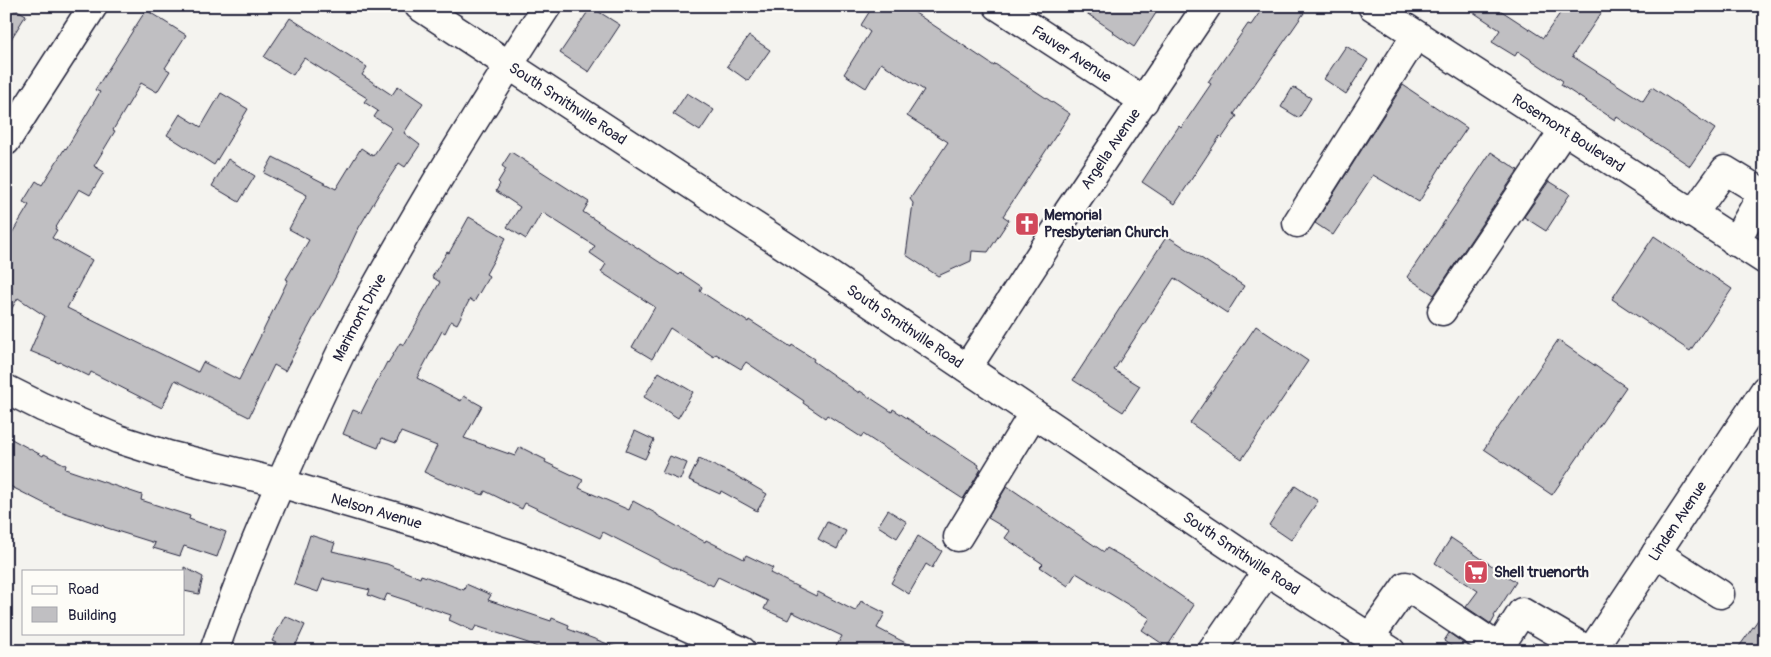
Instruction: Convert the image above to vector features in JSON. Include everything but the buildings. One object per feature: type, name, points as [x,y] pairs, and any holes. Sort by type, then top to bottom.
[{"type":"street","points":[[6,141],[93,6]]},
{"type":"street","name":"South Smithville Road","points":[[419,6],[967,368],[1267,571],[1380,644]]},
{"type":"street","name":"Marimont Drive","points":[[214,651],[229,607],[280,483],[345,344],[393,255],[508,65],[547,6]]},
{"type":"street","name":"Fauver Avenue","points":[[998,6],[1144,101]]},
{"type":"street","name":"Argella Avenue","points":[[967,368],[1068,212],[1207,6]]},
{"type":"street","name":"Rosemont Boulevard","points":[[1372,6],[1765,260]]},
{"type":"street","points":[[1297,223],[1416,34]]},
{"type":"street","points":[[1442,311],[1564,130]]},
{"type":"street","points":[[1693,214],[1726,170],[1763,193],[1735,242]]},
{"type":"street","name":"Nelson Avenue","points":[[6,389],[42,407],[118,439],[168,455],[280,483],[414,522],[516,556],[627,600],[742,651]]},
{"type":"street","name":"Linden Avenue","points":[[1590,651],[1765,390]]},
{"type":"street","points":[[958,537],[1034,414]]},
{"type":"street","points":[[1656,553],[1720,594]]},
{"type":"street","points":[[1212,651],[1267,571]]},
{"type":"street","points":[[1380,644],[1406,586],[1498,649],[1522,612],[1590,651]]},
{"type":"place","name":"Memorial Presbyterian Church","points":[[1027,224]]},
{"type":"place","name":"Shell truenorth","points":[[1476,572]]}]
